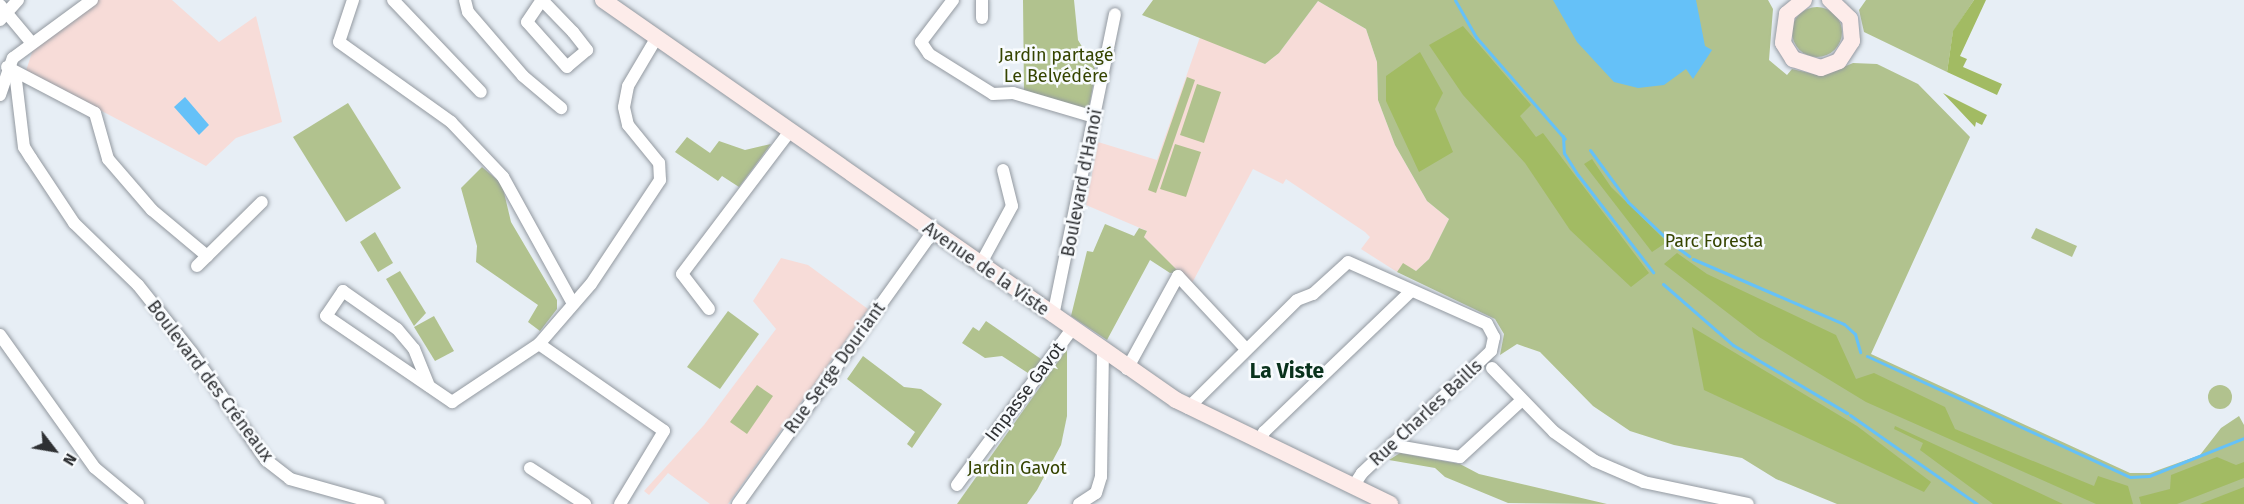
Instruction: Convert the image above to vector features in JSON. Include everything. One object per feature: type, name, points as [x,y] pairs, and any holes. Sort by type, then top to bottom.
[{"type":"street","points":[[4,17],[18,0]]},
{"type":"street","points":[[1,86],[13,74],[31,42],[92,0]]},
{"type":"street","points":[[393,0],[482,92]]},
{"type":"street","points":[[465,0],[468,12],[523,76],[561,108]]},
{"type":"street","points":[[542,0],[587,50],[567,67],[527,22],[542,0]]},
{"type":"street","name":"Avenue de la Viste","points":[[603,0],[1127,369],[1188,408],[1387,503]]},
{"type":"street","points":[[953,0],[921,42],[929,54],[993,94],[1013,93],[1094,117]]},
{"type":"street","points":[[982,0],[982,18]]},
{"type":"street","points":[[1804,0],[1784,7],[1782,33],[1788,53],[1811,68],[1830,66],[1846,54],[1852,41],[1850,20],[1857,0]]},
{"type":"street","points":[[1834,0],[1850,20]]},
{"type":"street","points":[[0,4],[4,17],[31,42]]},
{"type":"street","points":[[350,5],[339,42],[451,122],[503,177],[572,302]]},
{"type":"street","name":"Boulevard d'Hanoï","points":[[1053,316],[1114,14]]},
{"type":"street","points":[[429,386],[414,349],[397,329],[343,291],[326,316],[452,402],[539,344],[572,302],[591,284],[660,180],[659,163],[628,125],[624,107],[628,86],[657,38]]},
{"type":"street","points":[[13,74],[95,113],[108,159],[152,210],[207,256]]},
{"type":"street","name":"Boulevard des Créneaux","points":[[13,74],[24,147],[52,191],[74,223],[138,285],[192,352],[266,460],[290,479],[379,504]]},
{"type":"street","points":[[709,309],[682,274],[790,131]]},
{"type":"street","points":[[980,265],[1012,206],[1003,170]]},
{"type":"street","points":[[197,266],[262,202]]},
{"type":"street","name":"Rue Serge Douriant","points":[[738,504],[933,232]]},
{"type":"street","points":[[1188,408],[1246,349],[1343,264],[1353,264],[1412,291],[1264,432],[1260,442]]},
{"type":"street","points":[[1127,369],[1178,276],[1246,349]]},
{"type":"street","name":"Rue Charles Baills","points":[[1353,487],[1391,445],[1488,355],[1494,337],[1484,322],[1412,291]]},
{"type":"street","name":"Impasse Gavot","points":[[957,484],[1072,329]]},
{"type":"street","points":[[0,335],[95,468],[138,504]]},
{"type":"street","points":[[539,344],[664,431],[620,504]]},
{"type":"street","points":[[1079,504],[1096,493],[1101,477],[1103,352]]},
{"type":"street","points":[[1492,368],[1565,441],[1614,470],[1659,486],[1748,504]]},
{"type":"street","points":[[1391,445],[1460,457],[1522,400]]},
{"type":"street","points":[[530,468],[585,504]]},
{"type":"shaded area","points":[[97,0],[172,0],[219,42],[256,16],[282,122],[236,138],[206,166],[26,71],[35,43]]},
{"type":"shaded area","points":[[1318,1],[1366,29],[1377,62],[1378,100],[1395,145],[1427,201],[1449,219],[1429,259],[1416,271],[1403,264],[1397,272],[1361,249],[1370,237],[1365,232],[1286,179],[1283,184],[1253,169],[1191,285],[1144,237],[1147,231],[1086,205],[1098,142],[1157,160],[1200,37],[1265,64],[1279,53]]},
{"type":"shaded area","points":[[781,258],[808,265],[868,309],[728,504],[710,504],[668,473],[649,495],[644,491],[704,425],[776,329],[753,301]]},
{"type":"green space","name":"Jardin partagé Le Belvédère","points":[[1023,0],[1074,0],[1078,40],[1096,70],[1088,112],[1024,93]]},
{"type":"green space","name":"Parc Foresta","points":[[1153,0],[1768,0],[1773,9],[1769,60],[1787,75],[1792,69],[1822,76],[1853,63],[1877,64],[1918,84],[1970,137],[1871,354],[2130,473],[2150,473],[2200,455],[2221,428],[2239,416],[2244,425],[2244,504],[1837,504],[1776,479],[1742,458],[1674,445],[1630,431],[1593,406],[1540,352],[1517,344],[1500,355],[1504,334],[1495,319],[1397,272],[1403,263],[1416,271],[1429,259],[1449,219],[1427,201],[1395,145],[1378,100],[1377,62],[1366,29],[1318,1],[1279,53],[1265,64],[1142,15]]},
{"type":"green space","points":[[1866,0],[1974,0],[1953,32],[1947,72],[1864,32],[1859,10]]},
{"type":"green space","points":[[1974,0],[1986,0],[1960,56],[1967,59],[1963,67],[2002,84],[1997,95],[1947,72],[1953,31]]},
{"type":"green space","points":[[1817,7],[1835,14],[1842,32],[1835,50],[1817,57],[1799,50],[1792,32],[1799,14]]},
{"type":"green space","points":[[1463,26],[1531,105],[1520,116],[1536,137],[1543,133],[1649,273],[1631,287],[1570,230],[1525,163],[1463,95],[1429,45]]},
{"type":"green space","points":[[1420,52],[1443,93],[1435,109],[1453,152],[1419,172],[1386,101],[1386,76]]},
{"type":"green space","points":[[1187,77],[1195,80],[1156,193],[1148,190]]},
{"type":"green space","points":[[1197,84],[1221,92],[1204,143],[1180,135]]},
{"type":"green space","points":[[1943,93],[1987,115],[1982,125],[1976,122],[1975,127]]},
{"type":"green space","points":[[348,103],[401,188],[346,222],[293,137]]},
{"type":"green space","points":[[687,137],[710,153],[719,141],[745,150],[771,144],[739,187],[722,176],[718,181],[675,152]]},
{"type":"green space","points":[[1175,144],[1201,152],[1186,197],[1160,189]]},
{"type":"green space","points":[[1592,159],[1611,187],[1667,242],[1652,252],[1584,164]]},
{"type":"green space","points":[[482,167],[502,184],[511,222],[557,300],[557,309],[540,331],[528,322],[538,305],[476,262],[477,246],[461,188]]},
{"type":"green space","points":[[1105,224],[1134,236],[1139,228],[1147,231],[1144,237],[1179,272],[1170,273],[1150,260],[1107,340],[1071,316],[1087,251],[1093,252]]},
{"type":"green space","points":[[2036,228],[2077,246],[2072,257],[2031,238]]},
{"type":"green space","points":[[375,232],[393,263],[378,272],[360,242]]},
{"type":"green space","points":[[1677,253],[1707,274],[1836,335],[1856,379],[1874,373],[1945,407],[1955,429],[2094,486],[2098,476],[2128,486],[2133,504],[2096,504],[1866,402],[1759,337],[1664,264]]},
{"type":"green space","points":[[400,271],[426,313],[414,326],[386,279]]},
{"type":"green space","points":[[728,311],[759,334],[720,389],[687,367]]},
{"type":"green space","points":[[434,316],[454,351],[435,361],[414,327]]},
{"type":"green space","points":[[986,321],[1041,359],[1031,375],[1002,356],[985,358],[962,343],[973,327],[979,331]]},
{"type":"green space","points":[[1692,327],[1857,426],[1931,482],[1924,492],[1704,390]]},
{"type":"green space","name":"Jardin Gavot","points":[[1067,349],[1067,416],[1061,445],[1037,490],[1027,504],[957,504]]},
{"type":"green space","points":[[863,356],[904,387],[921,389],[942,404],[912,448],[907,444],[915,432],[847,379]]},
{"type":"green space","points":[[757,385],[773,396],[747,434],[730,422]]},
{"type":"green space","points":[[2220,385],[2225,386],[2231,392],[2231,402],[2225,408],[2220,409],[2215,408],[2209,402],[2208,397],[2209,392],[2215,386]]},
{"type":"green space","points":[[1895,426],[2063,504],[1993,504],[1920,450],[1923,443],[1894,429]]},
{"type":"green space","points":[[1400,453],[1460,464],[1479,474],[1607,504],[1508,503],[1445,477],[1435,468],[1389,460]]},
{"type":"green space","points":[[2217,457],[2236,465],[2244,462],[2244,478],[2177,504],[2141,504],[2139,497],[2170,489],[2171,475]]},
{"type":"green space","points":[[2244,487],[2244,504],[2200,504]]},
{"type":"water","points":[[1553,0],[1696,0],[1705,46],[1712,50],[1693,79],[1686,69],[1664,85],[1638,88],[1614,82],[1577,42]]},
{"type":"water","points":[[185,97],[209,125],[199,135],[174,107]]},
{"type":"waterway","points":[[1455,0],[1476,37],[1565,139]]},
{"type":"waterway","points":[[1563,136],[1564,153],[1578,175],[1653,272]]},
{"type":"waterway","points":[[1590,150],[1628,202],[1667,239]]},
{"type":"waterway","points":[[1678,248],[1689,256]]},
{"type":"waterway","points":[[1693,259],[1844,324],[1855,334],[1860,352]]},
{"type":"waterway","points":[[1663,284],[1733,345],[1847,413]]},
{"type":"waterway","points":[[1867,356],[2130,477],[2149,476],[2244,438]]},
{"type":"waterway","points":[[1850,415],[1977,504]]},
{"type":"district","name":"La Viste","points":[[1287,371]]}]
